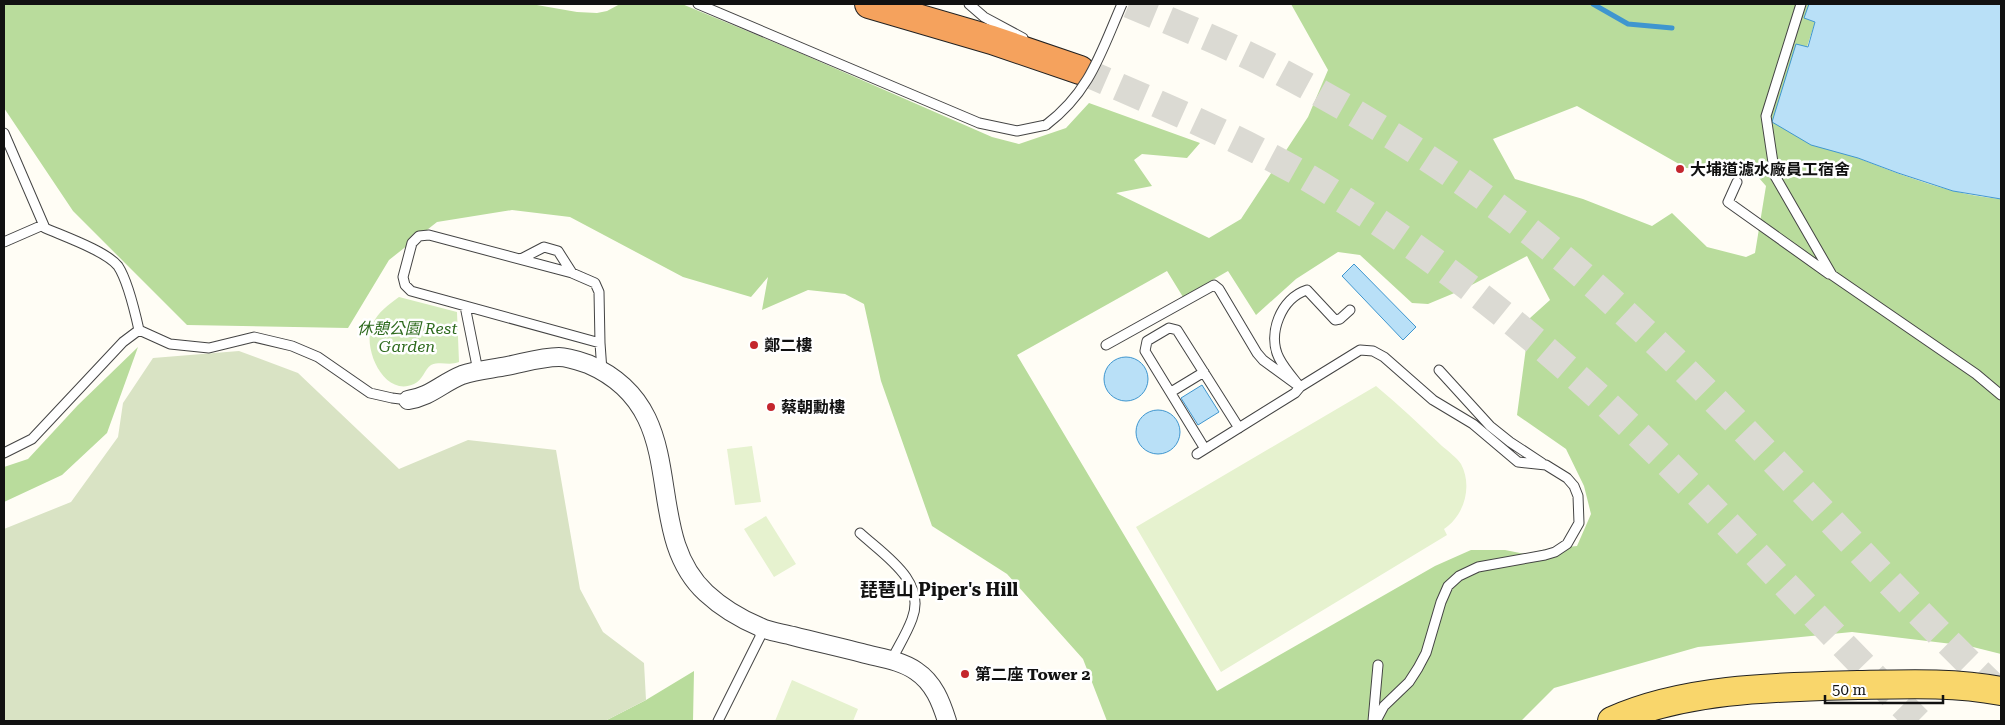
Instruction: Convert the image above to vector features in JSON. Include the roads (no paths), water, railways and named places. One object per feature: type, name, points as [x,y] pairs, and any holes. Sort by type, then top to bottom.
[{"type":"highway","points":[[869,4],[992,40],[1080,70]]},
{"type":"main road","points":[[1612,721],[1652,706],[1677,700],[1786,688],[1919,684],[1962,686],[2001,691]]},
{"type":"street","points":[[408,400],[422,398],[451,380],[478,371],[560,357],[580,362],[602,372],[615,380],[637,402],[652,429],[657,444],[673,534],[684,565],[711,597],[760,628],[904,664],[926,680],[940,702],[947,721]]},
{"type":"lane","points":[[698,4],[979,123],[1016,131],[1046,125],[1063,112],[1078,96],[1089,79],[1122,4]]},
{"type":"lane","points":[[969,4],[984,17],[1028,41]]},
{"type":"lane","points":[[1801,4],[1766,116],[1767,135],[1775,176],[1832,275]]},
{"type":"lane","points":[[1037,46],[1080,70]]},
{"type":"lane","points":[[4,134],[45,228],[94,249],[117,266],[131,297],[139,330]]},
{"type":"lane","points":[[1737,182],[1728,202],[1976,374],[2001,395]]},
{"type":"lane","points":[[4,242],[43,225]]},
{"type":"lane","points":[[600,343],[411,291],[405,285],[404,277],[412,243],[419,236],[429,235],[521,258],[572,273],[595,283],[599,292],[602,372]]},
{"type":"lane","points":[[521,258],[544,247],[558,251],[572,273]]},
{"type":"lane","points":[[1106,345],[1214,285],[1219,289],[1263,360],[1300,387]]},
{"type":"lane","points":[[1300,387],[1279,358],[1276,350],[1276,324],[1288,301],[1300,292],[1307,290],[1335,320],[1340,319],[1350,310]]},
{"type":"lane","points":[[465,306],[478,371]]},
{"type":"lane","points":[[1239,428],[1177,330],[1169,328],[1146,341],[1145,350],[1170,392],[1201,452],[1295,393],[1300,387],[1354,353],[1369,349],[1384,357],[1433,400],[1472,424],[1518,462],[1546,465]]},
{"type":"lane","points":[[139,330],[170,344],[208,348],[254,337],[292,346],[318,357],[370,393],[408,400]]},
{"type":"lane","points":[[4,453],[32,439],[123,342],[139,330]]},
{"type":"lane","points":[[1374,721],[1384,706],[1409,682],[1426,653],[1441,602],[1448,586],[1459,576],[1478,567],[1555,552],[1567,544],[1574,534],[1578,523],[1579,512],[1576,491],[1567,478],[1510,442],[1490,426],[1439,370]]},
{"type":"lane","points":[[1170,392],[1204,372]]},
{"type":"lane","points":[[860,533],[902,572],[913,589],[915,609],[912,619],[891,660]]},
{"type":"lane","points":[[718,721],[760,636],[760,628]]},
{"type":"lane","points":[[1374,721],[1378,665]]},
{"type":"water","points":[[1809,4],[2001,4],[2001,199],[1953,191],[1858,158],[1811,145],[1772,122],[1796,44],[1808,47],[1815,22],[1804,18]]},
{"type":"water","points":[[1354,264],[1416,327],[1403,340],[1342,276]]},
{"type":"water","points":[[1130,357],[1142,363],[1147,370],[1147,388],[1142,395],[1135,400],[1122,401],[1114,398],[1107,391],[1104,375],[1107,367],[1114,360]]},
{"type":"water","points":[[1202,385],[1219,412],[1198,425],[1181,398]]},
{"type":"water","points":[[1162,410],[1174,416],[1179,423],[1179,441],[1174,448],[1167,453],[1154,454],[1146,451],[1139,444],[1136,428],[1139,420],[1146,413]]},
{"type":"waterway","points":[[1593,4],[1628,24],[1672,28]]},
{"type":"tunnel","points":[[1129,4],[1242,53],[1348,109],[1448,172],[1543,242],[1604,294],[1663,349],[1776,463],[1944,638],[2001,694]]},
{"type":"tunnel","points":[[1080,70],[1246,144],[1278,161],[1375,220],[1474,291],[1567,368],[1639,434],[1918,721]]},
{"type":"place","name":"大埔道濾水廠員工宿舍","points":[[1680,169]]},
{"type":"place","name":"鄭二樓","points":[[754,345]]},
{"type":"place","name":"蔡朝勳樓","points":[[771,407]]},
{"type":"place","name":"第二座 Tower 2","points":[[965,674]]},
{"type":"district","name":"琵琶山 Piper's Hill","points":[[939,590]]},
{"type":"park label","name":"休憩公園 Rest Garden","points":[[407,337]]}]
